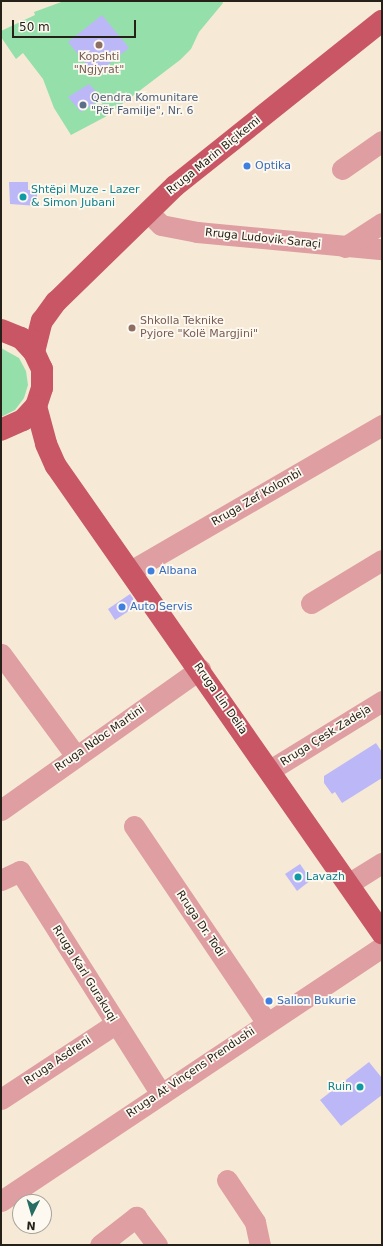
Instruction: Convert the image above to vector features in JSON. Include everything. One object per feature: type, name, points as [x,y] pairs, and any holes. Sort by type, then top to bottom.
[{"type":"main road","name":"Rruga Marin Biçikemi","points":[[34,352],[42,321],[56,302],[175,186],[382,21]]},
{"type":"main road","name":"Rruga Marin Biçikemi","points":[[1,330],[32,317],[56,302]]},
{"type":"main road","points":[[1,330],[21,338],[34,352],[42,376],[42,388],[36,406],[23,420],[5,429]]},
{"type":"main road","name":"Rruga Lin Delia","points":[[36,406],[46,444],[56,466]]},
{"type":"main road","name":"Rruga Lin Delia","points":[[5,429],[39,448],[56,466],[132,570],[382,933]]},
{"type":"street","points":[[342,169],[382,141]]},
{"type":"street","name":"Rruga Ludovik Saraçi","points":[[149,213],[161,225],[197,232],[382,250]]},
{"type":"street","points":[[345,247],[382,223]]},
{"type":"street","name":"Rruga Zef Kolombi","points":[[132,570],[382,425]]},
{"type":"street","points":[[311,603],[382,560]]},
{"type":"street","points":[[1,654],[76,756]]},
{"type":"street","name":"Rruga Ndoc Martini","points":[[1,810],[200,669]]},
{"type":"street","name":"Rruga Çesk Zadeja","points":[[270,770],[382,701]]},
{"type":"street","name":"Rruga Dr. Todi","points":[[134,826],[266,1022]]},
{"type":"street","points":[[348,884],[382,863]]},
{"type":"street","name":"Rruga Karl Gurakuqi","points":[[1,880],[20,871],[114,1024],[162,1094]]},
{"type":"street","name":"Rruga At Vinçens Prendushi","points":[[1,1201],[162,1094],[266,1022],[382,947]]},
{"type":"street","name":"Rruga Asdreni","points":[[1,1099],[114,1024]]},
{"type":"street","points":[[227,1180],[255,1222],[260,1245]]},
{"type":"street","points":[[100,1245],[136,1217],[157,1245]]},
{"type":"green space","points":[[64,1],[222,1],[223,3],[199,32],[191,49],[180,60],[105,117],[71,135],[54,108],[43,79],[23,53],[16,59],[1,37],[1,31],[35,15],[34,12]]},
{"type":"green space","points":[[1,348],[19,358],[26,371],[28,385],[24,398],[15,410],[1,417]]},
{"type":"building","name":"Kopshti \"Ngjyrat\"","points":[[102,15],[129,48],[95,75],[68,42]]},
{"type":"building","name":"Qendra Komunitare \"Për Familje\", Nr. 6","points":[[89,84],[102,98],[81,112],[68,97]]},
{"type":"building","name":"Shtëpi Muze - Lazer & Simon Jubani","points":[[9,182],[28,182],[28,190],[37,190],[37,206],[10,204]]},
{"type":"building","name":"Auto Servis","points":[[130,594],[138,605],[115,620],[108,609]]},
{"type":"building","points":[[376,743],[382,752],[382,778],[342,803],[335,792],[332,794],[324,783],[324,776]]},
{"type":"building","name":"Lavazh","points":[[300,864],[311,880],[297,891],[285,874]]},
{"type":"building","name":"Ruin","points":[[369,1062],[382,1078],[382,1095],[341,1126],[320,1100]]},
{"type":"place","name":"Kopshti \"Ngjyrat\"","points":[[99,45]]},
{"type":"place","name":"Qendra Komunitare \"Për Familje\", Nr. 6","points":[[83,105]]},
{"type":"place","name":"Optika","points":[[247,166]]},
{"type":"place","name":"Shtëpi Muze - Lazer & Simon Jubani","points":[[23,197]]},
{"type":"place","name":"Shkolla Teknike Pyjore \"Kolë Margjini\"","points":[[132,328]]},
{"type":"place","name":"Albana","points":[[151,571]]},
{"type":"place","name":"Auto Servis","points":[[122,607]]},
{"type":"place","name":"Lavazh","points":[[298,877]]},
{"type":"place","name":"Sallon Bukurie","points":[[269,1001]]},
{"type":"place","name":"Ruin","points":[[360,1087]]}]
